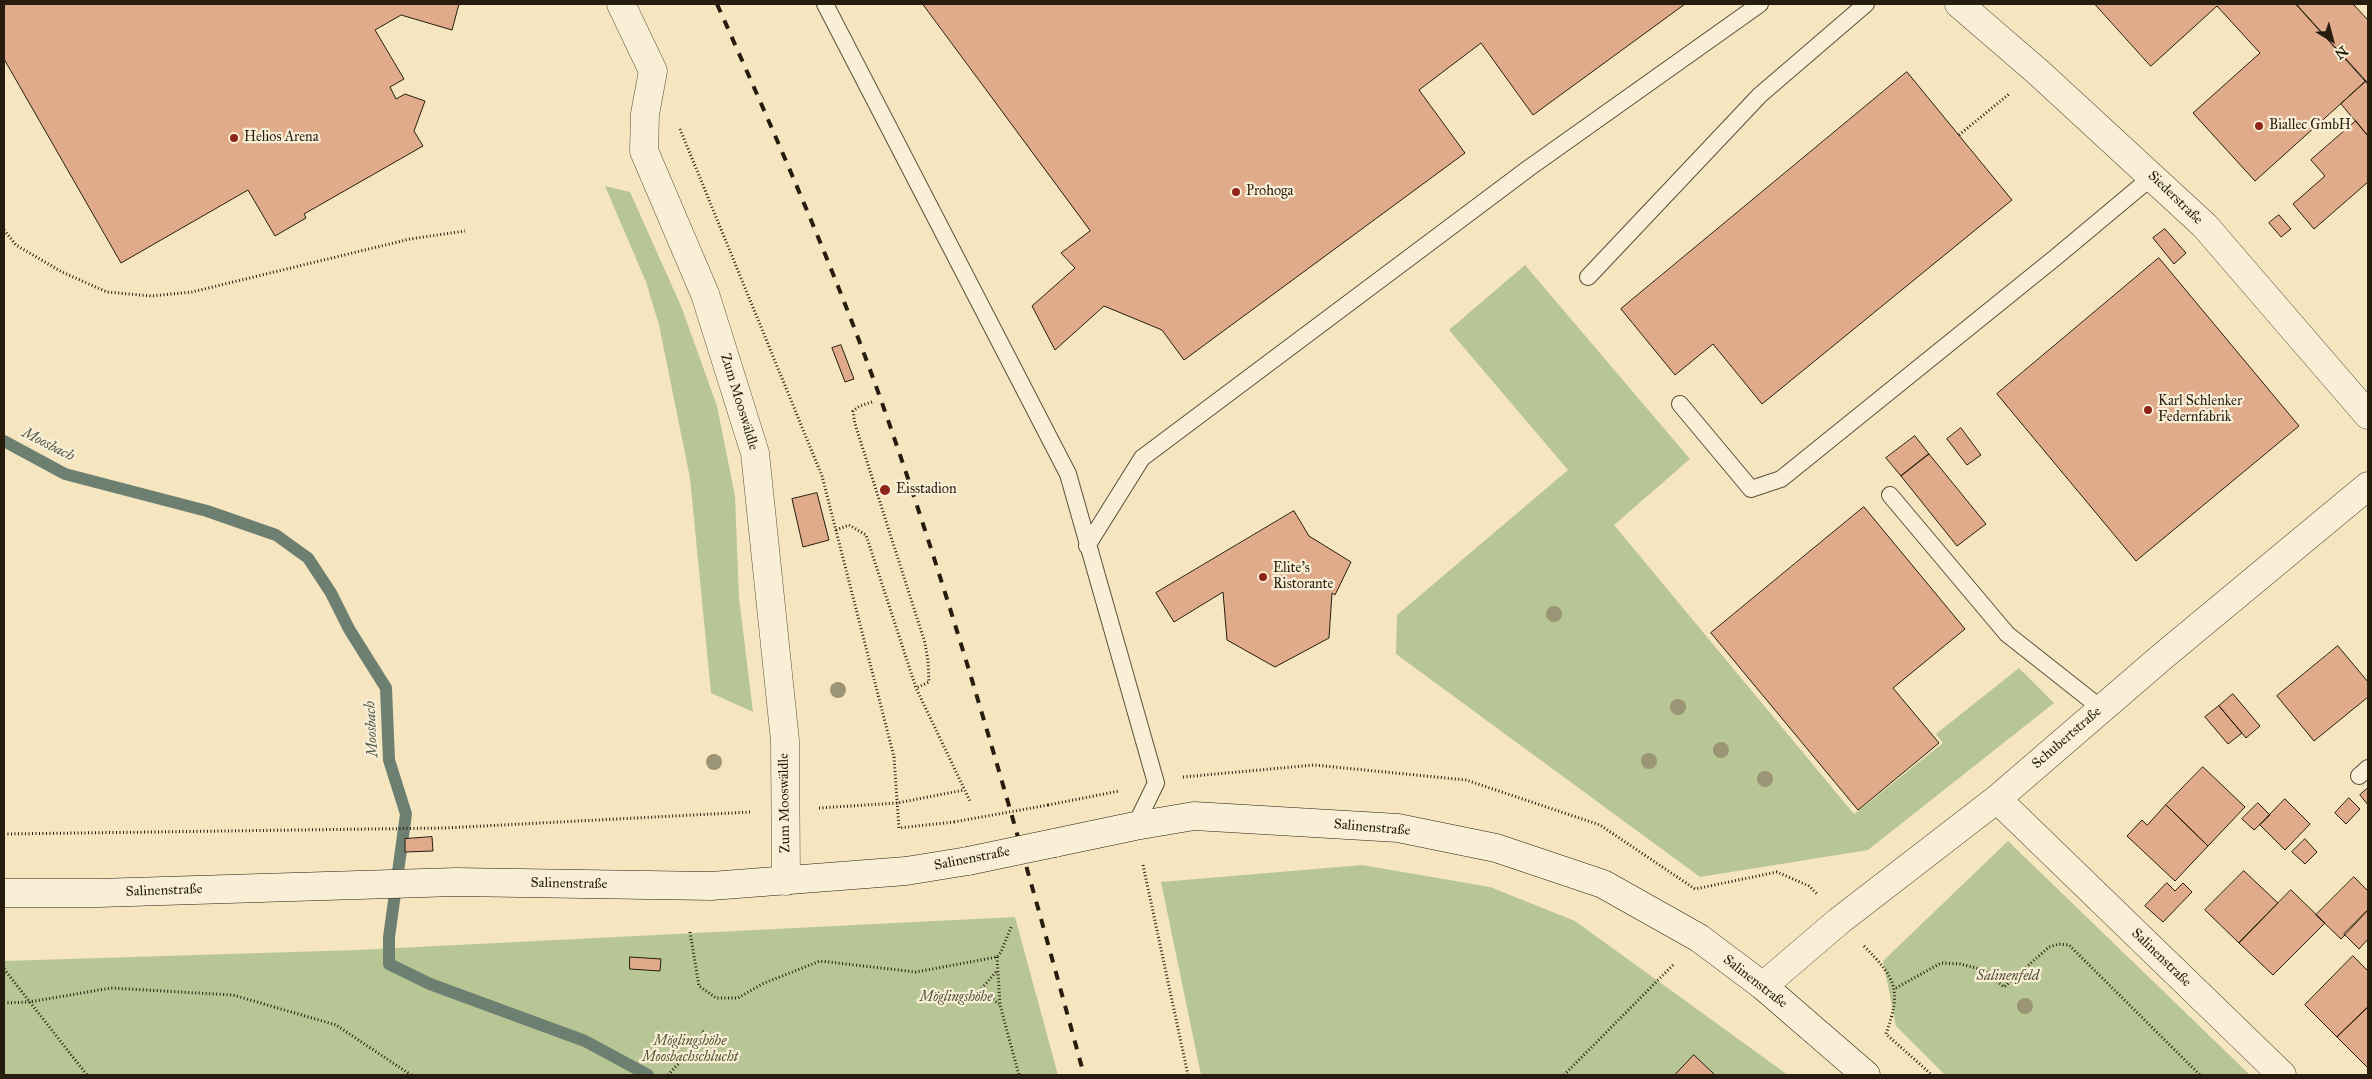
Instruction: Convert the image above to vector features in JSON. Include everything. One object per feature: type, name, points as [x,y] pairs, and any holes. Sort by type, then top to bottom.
[{"type":"street","name":"Zum Mooswäldle","points":[[621,4],[653,71],[645,114],[644,151],[705,294],[755,453],[785,741],[786,881]]},
{"type":"street","name":"Siederstraße","points":[[1958,4],[2038,72],[2153,176],[2205,226],[2368,415]]},
{"type":"street","name":"Schubertstraße","points":[[1763,986],[1839,921],[1997,798],[2368,486]]},
{"type":"street","name":"Salinenstraße","points":[[1997,798],[2282,1075]]},
{"type":"street","name":"Salinenstraße","points":[[4,893],[98,893],[456,882],[711,886],[906,871],[968,861],[1135,826],[1194,816],[1398,828],[1496,848],[1602,884],[1699,938],[1763,986],[1866,1075]]},
{"type":"lane","points":[[825,4],[1068,474],[1156,783],[1135,826]]},
{"type":"lane","points":[[1087,546],[1142,458],[1529,168],[1760,4]]},
{"type":"lane","points":[[1588,277],[1760,94],[1866,4]]},
{"type":"lane","points":[[1680,404],[1751,489],[1781,479],[2056,257],[2153,176]]},
{"type":"lane","points":[[1890,494],[2006,634],[2102,709]]},
{"type":"path","points":[[1959,135],[2038,72]]},
{"type":"path","points":[[645,114],[682,130],[822,476],[894,757],[899,828],[954,822],[1048,805]]},
{"type":"path","points":[[4,230],[16,245],[62,272],[106,292],[151,296],[192,292],[410,239],[465,231]]},
{"type":"path","points":[[872,402],[860,406],[853,411],[855,424],[925,643],[928,661],[928,682],[916,688]]},
{"type":"path","points":[[836,530],[849,525],[866,535],[916,688],[970,801]]},
{"type":"path","points":[[4,834],[445,828],[898,803],[964,790]]},
{"type":"path","points":[[1143,865],[1188,1075]]},
{"type":"path","points":[[1839,921],[1877,960],[1888,973],[1896,988],[1894,1011],[1886,1034],[1932,1075]]},
{"type":"path","points":[[690,932],[699,986],[716,998],[738,998],[762,984],[820,961],[916,972],[996,957],[1001,952],[1012,925]]},
{"type":"path","points":[[1564,1075],[1699,938]]},
{"type":"path","points":[[1896,988],[1941,963],[1960,964],[1984,970],[2004,987],[2049,946],[2069,945],[2200,1075]]},
{"type":"path","points":[[996,957],[1000,1005],[1019,1075]]},
{"type":"path","points":[[4,969],[87,1075]]},
{"type":"path","points":[[996,972],[981,989],[1000,1005]]},
{"type":"path","points":[[4,1003],[29,1002],[111,988],[233,995],[336,1026],[411,1075]]},
{"type":"path","points":[[668,1075],[706,1034],[702,1031]]},
{"type":"green space","points":[[605,186],[630,192],[681,306],[717,406],[735,496],[739,598],[753,712],[711,693],[690,478],[659,325],[646,282]]},
{"type":"green space","points":[[1525,265],[1690,459],[1614,525],[1854,814],[1943,743],[1936,734],[2019,668],[2054,703],[1868,850],[1700,877],[1396,654],[1397,615],[1568,470],[1449,330]]},
{"type":"green space","name":"Salinenfeld","points":[[2008,841],[2250,1075],[1945,1075],[1896,1026],[1883,961]]},
{"type":"green space","points":[[1362,865],[1490,887],[1575,921],[1788,1075],[1201,1075],[1161,882]]},
{"type":"green space","name":"Möglingshöhe","points":[[1015,917],[1058,1075],[4,1075],[4,961],[357,950]]},
{"type":"building","name":"Helios Arena","points":[[4,4],[459,4],[452,30],[401,15],[375,30],[404,79],[390,87],[396,99],[405,94],[425,101],[414,131],[423,146],[304,214],[306,218],[275,236],[248,190],[121,263],[4,59]]},
{"type":"building","name":"Prohoga","points":[[923,4],[1685,4],[1533,115],[1481,43],[1419,90],[1465,153],[1184,360],[1162,330],[1104,306],[1055,350],[1032,306],[1075,268],[1061,253],[1090,231]]},
{"type":"building","points":[[2095,4],[2296,4],[2366,81],[2255,181],[2193,113],[2260,53],[2217,6],[2151,66]]},
{"type":"building","points":[[2296,4],[2353,4],[2368,20],[2368,84]]},
{"type":"building","points":[[1907,72],[2012,200],[1762,404],[1713,344],[1675,375],[1621,309]]},
{"type":"building","points":[[2366,81],[2368,84],[2368,136],[2341,104]]},
{"type":"building","points":[[2356,121],[2368,136],[2368,182],[2314,229],[2293,204],[2325,176],[2311,160]]},
{"type":"building","points":[[2279,215],[2291,229],[2281,237],[2269,223]]},
{"type":"building","points":[[2165,229],[2186,253],[2174,264],[2153,238]]},
{"type":"building","name":"Karl Schlenker Federnfabrik","points":[[2159,258],[2299,426],[2136,561],[1997,394]]},
{"type":"building","points":[[841,345],[854,379],[845,382],[832,348]]},
{"type":"building","points":[[1961,428],[1981,455],[1967,465],[1947,439]]},
{"type":"building","points":[[1915,436],[1929,454],[1901,476],[1886,458]]},
{"type":"building","points":[[1929,454],[1986,524],[1957,546],[1901,476]]},
{"type":"building","points":[[817,493],[829,540],[803,547],[792,499]]},
{"type":"building","points":[[1864,507],[1965,629],[1893,688],[1939,743],[1858,810],[1711,633]]},
{"type":"building","name":"Elite's Ristorante","points":[[1294,511],[1309,536],[1351,562],[1335,595],[1332,593],[1329,638],[1275,667],[1227,640],[1223,592],[1174,622],[1156,593]]},
{"type":"building","points":[[2338,646],[2368,682],[2368,697],[2314,741],[2277,696]]},
{"type":"building","points":[[2233,694],[2260,726],[2246,738],[2219,706]]},
{"type":"building","points":[[2219,706],[2242,733],[2228,744],[2205,717]]},
{"type":"building","points":[[2203,767],[2245,807],[2208,846],[2166,805]]},
{"type":"building","points":[[2368,788],[2368,805],[2360,795]]},
{"type":"building","points":[[2349,798],[2360,809],[2346,824],[2335,813]]},
{"type":"building","points":[[2285,799],[2310,824],[2285,850],[2260,825]]},
{"type":"building","points":[[2258,803],[2270,815],[2254,830],[2242,819]]},
{"type":"building","points":[[2166,805],[2208,846],[2175,881],[2127,836],[2142,820],[2147,825]]},
{"type":"building","points":[[432,837],[433,851],[405,852],[405,839]]},
{"type":"building","points":[[2305,839],[2317,852],[2305,864],[2292,852]]},
{"type":"building","points":[[2244,871],[2278,903],[2239,943],[2205,910]]},
{"type":"building","points":[[2354,877],[2368,891],[2368,910],[2341,939],[2316,915]]},
{"type":"building","points":[[2167,883],[2175,891],[2183,883],[2192,892],[2163,922],[2145,906]]},
{"type":"building","points":[[2291,890],[2325,923],[2273,975],[2239,943]]},
{"type":"building","points":[[2368,910],[2368,939],[2359,949],[2344,934]]},
{"type":"building","points":[[2353,956],[2368,971],[2368,1007],[2337,1037],[2305,1005]]},
{"type":"building","points":[[630,957],[661,959],[660,971],[630,969]]},
{"type":"building","points":[[2368,1007],[2368,1068],[2337,1037]]},
{"type":"building","points":[[1694,1055],[1715,1075],[1675,1075]]},
{"type":"waterway","name":"Moosbach","points":[[4,441],[65,474],[207,511],[276,535],[308,558],[331,593],[349,629],[386,688],[389,760],[406,814],[389,937],[389,964],[430,984],[585,1041],[648,1075]]},
{"type":"railway","points":[[717,4],[828,263],[888,420],[967,664],[1084,1075]]},
{"type":"place","name":"Biallec GmbH","points":[[2259,126]]},
{"type":"place","name":"Helios Arena","points":[[234,138]]},
{"type":"place","name":"Prohoga","points":[[1236,192]]},
{"type":"place","name":"Karl Schlenker Federnfabrik","points":[[2148,410]]},
{"type":"place","name":"Eisstadion","points":[[885,490]]},
{"type":"place","name":"Elite's Ristorante","points":[[1263,577]]},
{"type":"park label","name":"Möglingshöhe Moosbachschlucht","points":[[690,1050]]}]
